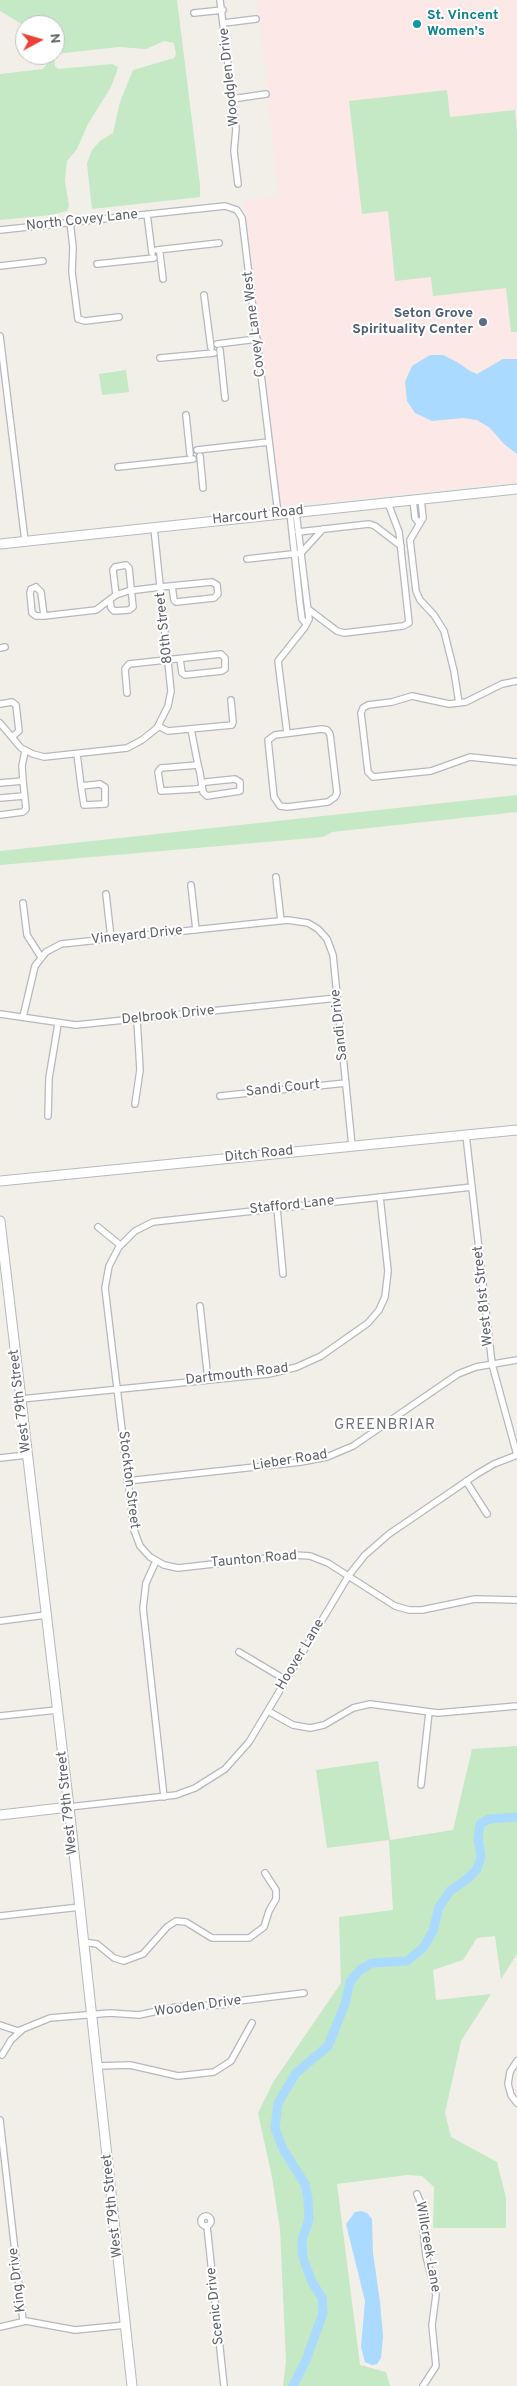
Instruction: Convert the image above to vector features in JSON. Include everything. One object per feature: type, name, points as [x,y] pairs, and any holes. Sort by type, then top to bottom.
[{"type":"main road","name":"Harcourt Road","points":[[0,544],[517,489]]},
{"type":"main road","name":"Ditch Road","points":[[0,1181],[517,1130]]},
{"type":"main road","name":"West 79th Street","points":[[0,1221],[2,1263],[28,1455],[69,1807],[132,2386]]},
{"type":"main road","points":[[0,1814],[69,1807]]},
{"type":"street","name":"Woodglen Drive","points":[[220,0],[223,10],[236,129],[234,151],[238,184]]},
{"type":"street","points":[[194,13],[223,10]]},
{"type":"street","points":[[224,23],[256,19]]},
{"type":"street","points":[[232,98],[266,94]]},
{"type":"street","name":"Covey Lane West","points":[[164,212],[225,206],[232,207],[238,211],[242,218],[278,514]]},
{"type":"street","name":"North Covey Lane","points":[[0,230],[164,212]]},
{"type":"street","points":[[148,214],[163,279]]},
{"type":"street","points":[[70,222],[73,247],[72,272],[78,319],[81,321],[118,317]]},
{"type":"street","points":[[97,264],[219,243]]},
{"type":"street","points":[[0,266],[43,261]]},
{"type":"street","points":[[204,295],[225,398]]},
{"type":"street","points":[[0,336],[25,541]]},
{"type":"street","points":[[160,358],[257,339]]},
{"type":"street","points":[[186,415],[203,488]]},
{"type":"street","points":[[118,467],[269,442]]},
{"type":"street","points":[[417,500],[423,518],[410,540],[416,591],[420,600],[434,615],[444,631],[454,670],[459,703]]},
{"type":"street","points":[[308,609],[337,631],[344,633],[405,626],[408,624],[410,620],[401,546],[398,529],[388,503]]},
{"type":"street","points":[[287,734],[278,661],[309,619],[298,554],[298,532],[293,512]]},
{"type":"street","points":[[293,512],[302,619],[306,624]]},
{"type":"street","points":[[298,532],[370,524],[401,546]]},
{"type":"street","name":"80th Street","points":[[154,528],[168,660],[170,699],[158,726]]},
{"type":"street","points":[[247,559],[298,554],[323,529]]},
{"type":"street","points":[[110,600],[111,608],[114,612],[130,610],[133,606],[128,566],[116,566],[113,570],[116,595]]},
{"type":"street","points":[[44,616],[40,589],[33,588],[30,593],[32,613],[36,616],[44,616],[96,610],[116,595],[132,590],[160,587],[214,582],[217,585],[218,594],[214,598],[176,602],[172,586]]},
{"type":"street","points":[[127,693],[124,669],[126,665],[221,654],[225,658],[225,669],[185,676],[182,673],[180,659]]},
{"type":"street","points":[[517,682],[502,684],[470,701],[449,704],[413,696],[392,702],[368,705],[363,708],[361,713],[368,772],[376,777],[431,771],[470,757],[517,762]]},
{"type":"street","points":[[0,723],[25,750],[44,757],[77,754],[129,747],[142,740],[158,726],[168,731],[232,725],[231,700]]},
{"type":"street","points":[[0,704],[12,702],[16,705],[19,731],[12,737]]},
{"type":"street","points":[[191,729],[203,784],[203,792],[208,796],[238,792],[241,787],[237,779],[203,784],[197,789],[164,792],[160,789],[158,772],[161,768],[198,765]]},
{"type":"street","points":[[322,729],[328,732],[336,793],[333,800],[287,807],[276,802],[268,741],[273,735],[287,734],[322,729]]},
{"type":"street","points":[[0,815],[24,811],[22,766],[25,750]]},
{"type":"street","points":[[77,754],[81,786],[84,806],[106,803],[103,785],[81,786]]},
{"type":"street","points":[[0,783],[23,781]]},
{"type":"street","points":[[0,798],[24,796]]},
{"type":"street","points":[[276,877],[281,921]]},
{"type":"street","points":[[191,885],[196,930]]},
{"type":"street","points":[[106,894],[111,938]]},
{"type":"street","points":[[23,903],[27,935],[41,957],[32,975],[23,1017]]},
{"type":"street","name":"Vineyard Drive","points":[[41,957],[50,949],[61,944],[281,921],[300,921]]},
{"type":"street","name":"Sandi Drive","points":[[300,921],[318,930],[329,943],[333,955],[352,1146]]},
{"type":"street","name":"Delbrook Drive","points":[[0,1014],[58,1024],[76,1025],[338,998]]},
{"type":"street","points":[[135,1104],[140,1070],[137,1019]]},
{"type":"street","points":[[48,1116],[49,1078],[58,1024]]},
{"type":"street","name":"Sandi Court","points":[[220,1096],[346,1083]]},
{"type":"street","name":"West 81st Street","points":[[466,1135],[492,1364],[517,1455]]},
{"type":"street","name":"Stafford Lane","points":[[120,1245],[137,1230],[158,1221],[472,1187]]},
{"type":"street","name":"Dartmouth Road","points":[[21,1400],[273,1373],[301,1366],[321,1356],[363,1328],[374,1318],[384,1300],[388,1286],[380,1197]]},
{"type":"street","points":[[277,1208],[283,1274]]},
{"type":"street","points":[[98,1226],[120,1245]]},
{"type":"street","name":"Stockton Street","points":[[120,1245],[109,1266],[105,1288],[116,1389],[135,1537],[144,1552],[156,1561]]},
{"type":"street","points":[[200,1306],[208,1380]]},
{"type":"street","name":"Lieber Road","points":[[127,1481],[301,1462],[327,1457],[356,1444],[454,1376],[474,1368],[517,1360]]},
{"type":"street","points":[[0,1458],[28,1455]]},
{"type":"street","name":"Hoover Lane","points":[[69,1807],[164,1796],[195,1788],[225,1769],[246,1746],[349,1575],[365,1555],[379,1541],[466,1481],[494,1464],[517,1455]]},
{"type":"street","points":[[466,1481],[487,1514]]},
{"type":"street","name":"Taunton Road","points":[[156,1561],[178,1568],[301,1555],[324,1560],[391,1604],[409,1610],[475,1599],[517,1600]]},
{"type":"street","points":[[156,1561],[146,1583],[142,1608],[164,1796]]},
{"type":"street","points":[[0,1621],[46,1615]]},
{"type":"street","points":[[239,1652],[286,1680]]},
{"type":"street","points":[[268,1711],[293,1725],[310,1728],[324,1725],[354,1708],[370,1704],[450,1713],[517,1706]]},
{"type":"street","points":[[0,1716],[57,1710]]},
{"type":"street","points":[[421,1785],[429,1712]]},
{"type":"street","points":[[84,1942],[97,1944],[114,1958],[124,1961],[143,1954],[167,1927],[178,1921],[186,1922],[212,1938],[249,1938],[264,1927],[269,1911],[276,1899],[276,1890],[265,1873]]},
{"type":"street","points":[[0,1916],[80,1908]]},
{"type":"street","name":"Wooden Drive","points":[[92,2014],[139,2015],[176,2007],[221,2005],[238,2001],[304,1993]]},
{"type":"street","points":[[1,2056],[11,2040],[22,2030],[43,2020],[92,2014]]},
{"type":"street","points":[[97,2066],[130,2065],[178,2076],[216,2071],[231,2060],[252,2023]]},
{"type":"street","points":[[0,2025],[22,2030]]},
{"type":"street","points":[[0,2046],[1,2056]]},
{"type":"street","points":[[517,2061],[510,2072],[508,2084],[511,2096],[517,2104]]},
{"type":"street","name":"King Drive","points":[[0,2120],[23,2321]]},
{"type":"street","name":"Willcreek Lane","points":[[417,2194],[420,2200],[426,2256],[436,2295],[432,2325],[436,2366],[423,2386]]},
{"type":"street","name":"Scenic Drive","points":[[207,2226],[224,2386]]},
{"type":"street","points":[[0,2327],[23,2321],[75,2330],[126,2325]]},
{"type":"shaded area","points":[[257,0],[517,0],[517,482],[281,506],[244,201],[279,197]]},
{"type":"green space","points":[[0,0],[177,0],[200,197],[92,209],[87,163],[92,150],[100,141],[113,133],[120,102],[133,70],[174,58],[176,54],[174,43],[164,41],[146,49],[119,47],[65,53],[65,15],[15,15],[15,20],[0,11]]},
{"type":"green space","points":[[112,64],[118,67],[111,87],[88,124],[77,149],[67,161],[65,181],[69,206],[67,211],[51,215],[0,220],[0,74],[43,69],[46,65],[55,65],[58,69]]},
{"type":"green space","points":[[447,90],[450,117],[515,110],[517,135],[517,332],[511,332],[506,288],[433,296],[431,277],[395,281],[388,211],[362,214],[349,101]]},
{"type":"green space","points":[[126,370],[129,392],[102,395],[99,374]]},
{"type":"green space","points":[[517,795],[517,812],[332,832],[323,837],[0,865],[0,851]]},
{"type":"green space","points":[[517,1746],[517,1954],[501,1979],[495,1936],[477,1938],[463,1960],[433,1970],[436,2000],[491,1994],[461,2041],[445,2113],[451,2137],[497,2162],[506,2198],[506,2228],[433,2228],[434,2187],[422,2176],[407,2175],[337,2184],[360,2365],[386,2372],[390,2386],[283,2386],[286,2361],[280,2229],[272,2177],[258,2113],[274,2081],[341,1983],[339,1917],[393,1910],[389,1840],[327,1848],[316,1770],[378,1761],[390,1840],[453,1830],[472,1749]]},
{"type":"water","points":[[430,355],[443,355],[477,374],[503,359],[517,359],[517,454],[504,444],[490,428],[477,420],[463,418],[432,421],[415,413],[407,401],[405,382],[412,366]]},
{"type":"water","points":[[355,2212],[367,2213],[372,2219],[373,2253],[383,2336],[381,2358],[377,2364],[372,2365],[365,2362],[361,2347],[365,2301],[346,2224]]},
{"type":"waterway","points":[[293,2386],[306,2360],[323,2313],[322,2298],[312,2282],[303,2258],[302,2240],[309,2219],[305,2184],[283,2149],[275,2128],[278,2103],[296,2073],[328,2046],[345,2004],[350,1982],[360,1970],[372,1963],[407,1961],[423,1948],[433,1931],[439,1907],[450,1891],[477,1869],[481,1857],[478,1838],[480,1824],[489,1819],[517,1817]]},
{"type":"place","name":"St. Vincent Women's","points":[[417,24]]},
{"type":"place","name":"Seton Grove Spirituality Center","points":[[483,322]]},
{"type":"district","name":"GREENBRIAR","points":[[385,1426]]}]
